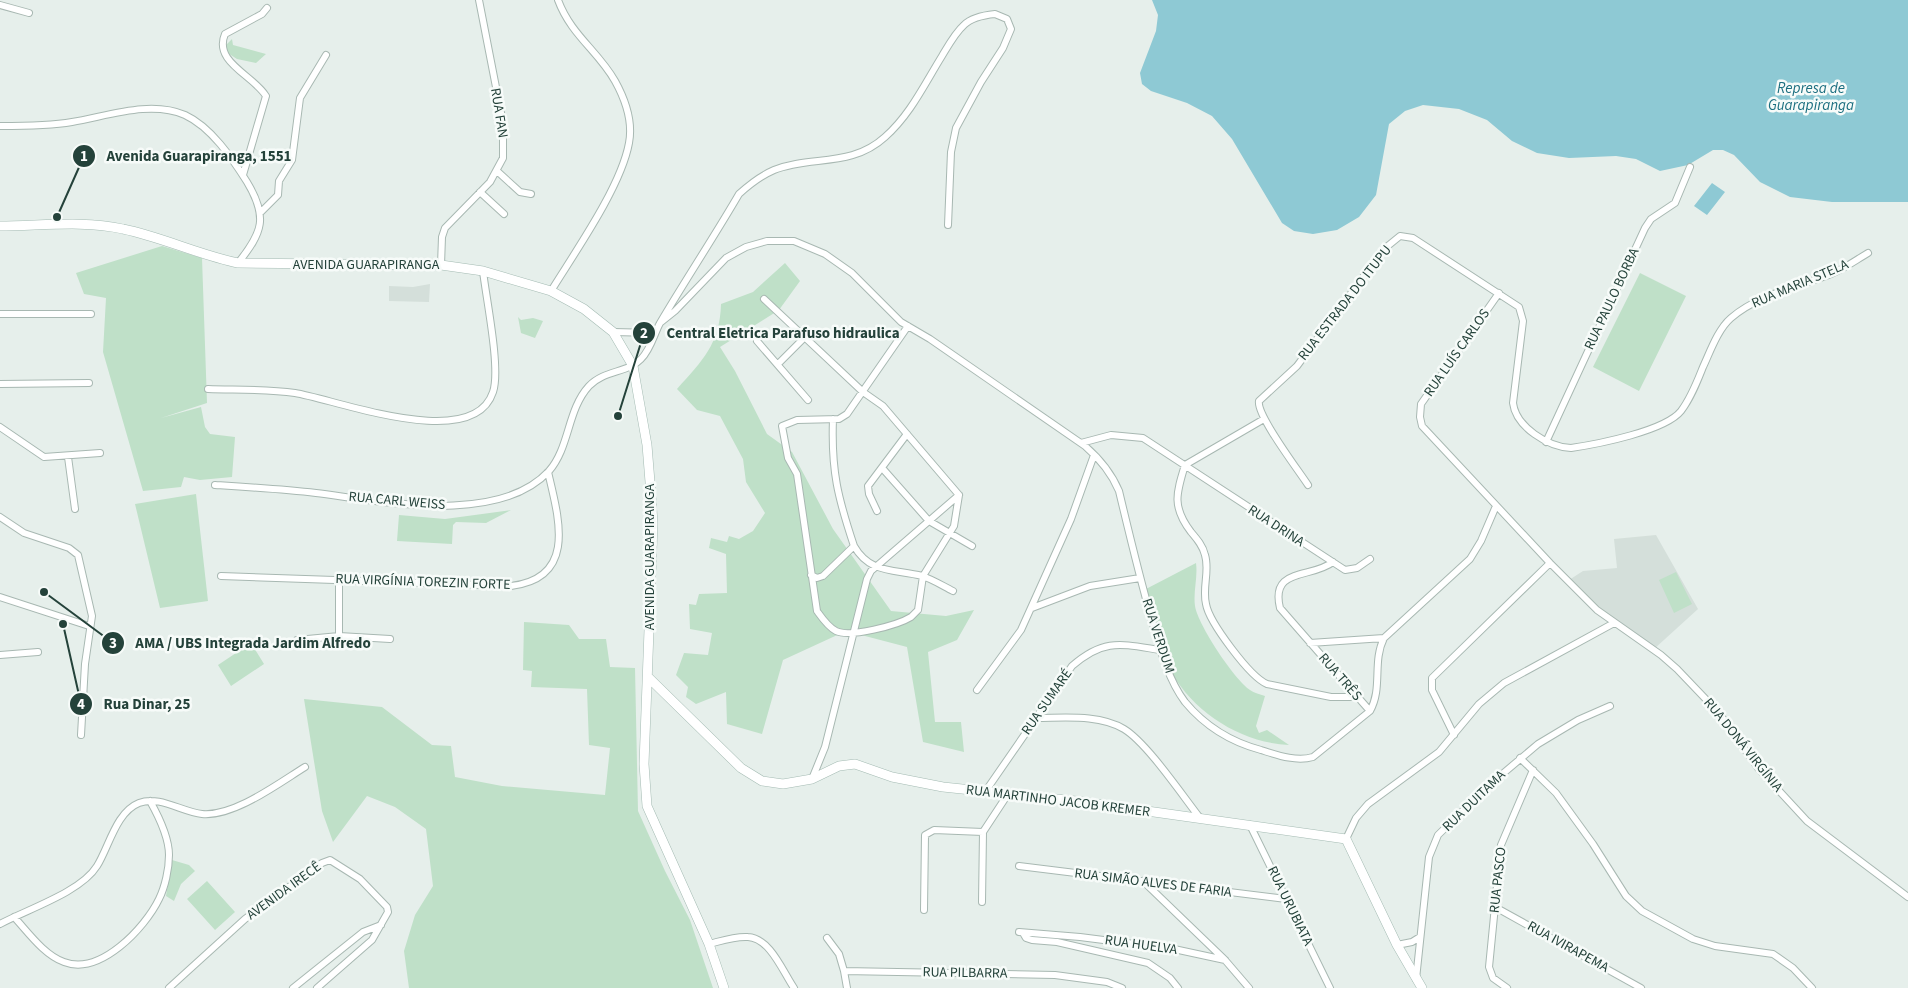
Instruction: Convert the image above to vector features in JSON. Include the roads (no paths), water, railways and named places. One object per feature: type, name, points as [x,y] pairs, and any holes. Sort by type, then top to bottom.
[{"type":"main road","name":"AVENIDA GUARAPIRANGA","points":[[0,226],[106,226],[125,229],[215,259],[238,263],[441,264],[483,271],[551,291],[584,309],[614,332],[633,366],[647,445],[652,523],[644,764],[647,806],[709,944],[724,988]]},
{"type":"main road","name":"RUA MARTINHO JACOB KREMER","points":[[648,678],[741,768],[762,781],[783,784],[812,780],[838,766],[855,764],[904,780],[985,792],[1250,824],[1346,839]]},
{"type":"main road","points":[[1346,839],[1397,945],[1422,988]]},
{"type":"street","name":"RUA FAN","points":[[441,264],[442,237],[446,228],[498,172],[504,153],[503,123],[479,0]]},
{"type":"street","points":[[551,291],[602,207],[623,166],[629,142],[627,111],[614,80],[570,26],[558,0]]},
{"type":"street","points":[[0,5],[29,13]]},
{"type":"street","points":[[242,175],[266,96],[248,76],[229,61],[222,50],[222,40],[225,34],[262,14],[267,8]]},
{"type":"street","points":[[633,366],[641,359],[660,323],[739,194],[758,178],[775,170],[837,160],[878,144],[908,112],[947,48],[964,25],[974,19],[996,14],[1006,19],[1011,29],[1004,48],[981,82],[956,128],[952,152],[948,225]]},
{"type":"street","points":[[261,212],[278,195],[279,181],[292,160],[300,98],[326,55]]},
{"type":"street","points":[[0,126],[37,126],[157,108],[186,116],[209,133],[242,175],[261,212],[260,228],[255,240],[238,263]]},
{"type":"street","name":"RUA PAULO BORBA","points":[[1546,442],[1645,228],[1651,219],[1674,203],[1690,167]]},
{"type":"street","points":[[498,172],[520,192],[531,194]]},
{"type":"street","points":[[480,192],[504,214]]},
{"type":"street","name":"RUA ESTRADA DO ITUPU","points":[[1264,419],[1258,407],[1259,401],[1297,366],[1384,249],[1400,236],[1414,238],[1499,292],[1519,307],[1523,321],[1512,402],[1517,417],[1546,442],[1561,448],[1571,448],[1646,430]]},
{"type":"street","name":"RUA VERDUM","points":[[660,323],[676,311],[726,258],[746,247],[767,240],[794,241],[825,254],[852,273],[878,301],[908,326],[1081,443],[1109,470],[1119,491],[1160,650],[1174,685],[1185,701],[1214,729],[1238,744],[1279,755],[1308,758],[1320,752],[1370,711]]},
{"type":"street","name":"RUA MARIA STELA","points":[[1646,430],[1666,423],[1680,412],[1690,399],[1712,348],[1729,319],[1757,302],[1799,284],[1833,273],[1868,253]]},
{"type":"street","points":[[208,389],[295,393],[416,421],[450,421],[468,416],[487,402],[493,393],[496,375],[483,271]]},
{"type":"street","name":"RUA LUÍS CARLOS","points":[[1496,506],[1428,434],[1420,417],[1421,404],[1499,292]]},
{"type":"street","points":[[764,299],[863,392],[883,406],[959,495],[954,526],[923,576],[918,610],[905,620],[854,634],[836,632],[817,611],[797,474],[788,458],[782,426],[797,420],[839,419],[848,414],[863,392],[908,326]]},
{"type":"street","points":[[0,314],[91,314]]},
{"type":"street","points":[[614,332],[655,333]]},
{"type":"street","points":[[778,364],[805,337]]},
{"type":"street","points":[[757,341],[808,400]]},
{"type":"street","name":"RUA CARL WEISS","points":[[214,485],[440,507],[482,502],[504,497],[533,484],[548,472],[562,449],[581,396],[589,386],[601,376],[633,366]]},
{"type":"street","points":[[0,384],[89,383]]},
{"type":"street","points":[[833,419],[831,456],[838,499],[854,546],[861,558],[875,567],[923,576],[953,591]]},
{"type":"street","points":[[1308,485],[1264,419],[1185,465],[1178,489],[1178,509],[1184,523],[1205,552],[1206,606],[1212,620],[1246,667],[1259,680],[1267,684],[1331,697],[1357,697]]},
{"type":"street","points":[[0,427],[35,453],[50,458],[100,453]]},
{"type":"street","points":[[877,512],[869,494],[868,486],[883,470],[907,434]]},
{"type":"street","name":"RUA DRINA","points":[[1081,443],[1111,435],[1135,436],[1152,442],[1333,562],[1348,570],[1370,559]]},
{"type":"street","points":[[977,690],[1021,630],[1032,608],[1071,519],[1094,455]]},
{"type":"street","points":[[68,457],[75,509]]},
{"type":"street","points":[[883,470],[929,521],[972,546]]},
{"type":"street","name":"RUA VIRGÍNIA TOREZIN FORTE","points":[[222,576],[511,586],[536,581],[550,568],[558,545],[556,508],[548,472]]},
{"type":"street","points":[[812,780],[825,747],[867,579],[875,567],[959,495]]},
{"type":"street","points":[[1370,711],[1376,701],[1377,656],[1384,638],[1470,559],[1481,541],[1496,506]]},
{"type":"street","name":"RUA DONÁ VIRGÍNIA","points":[[1496,506],[1550,563],[1614,624],[1661,655],[1677,669],[1719,713],[1758,768],[1807,821],[1908,897]]},
{"type":"street","points":[[0,517],[24,533],[69,548],[78,555],[92,616],[89,626],[81,735]]},
{"type":"street","points":[[811,575],[817,578],[824,576],[854,546]]},
{"type":"street","name":"RUA TRÊS","points":[[1333,562],[1319,569],[1287,578],[1278,590],[1278,598],[1284,615],[1370,711]]},
{"type":"street","points":[[1454,735],[1432,690],[1432,678],[1550,563]]},
{"type":"street","points":[[1032,608],[1090,586],[1140,578]]},
{"type":"street","points":[[339,579],[339,636]]},
{"type":"street","points":[[0,597],[89,626]]},
{"type":"street","points":[[1346,839],[1356,818],[1368,804],[1438,752],[1479,704],[1504,683],[1614,624]]},
{"type":"street","points":[[297,640],[339,636],[390,639]]},
{"type":"street","points":[[1310,643],[1384,638]]},
{"type":"street","name":"RUA SUMARÉ","points":[[985,792],[1072,666],[1087,653],[1107,645],[1126,645],[1160,650]]},
{"type":"street","points":[[0,655],[38,652]]},
{"type":"street","name":"RUA DUITAMA","points":[[1416,980],[1428,857],[1435,840],[1452,821],[1520,758],[1561,729],[1610,706]]},
{"type":"street","points":[[1037,718],[1099,720],[1124,729],[1137,740],[1200,818]]},
{"type":"street","points":[[1520,758],[1556,793],[1593,844],[1626,896],[1642,911],[1693,939],[1715,946],[1773,954],[1793,968],[1812,988]]},
{"type":"street","points":[[0,924],[67,890],[91,875],[127,812],[139,803],[150,801],[204,814],[218,812],[250,800],[305,767]]},
{"type":"street","name":"RUA PASCO","points":[[1507,988],[1493,978],[1489,967],[1499,862],[1504,834],[1533,770]]},
{"type":"street","points":[[982,902],[983,832],[1008,794]]},
{"type":"street","points":[[14,917],[44,949],[64,962],[82,965],[93,962],[108,955],[124,943],[140,928],[154,908],[165,884],[169,855],[167,842],[150,801]]},
{"type":"street","name":"RUA URUBIATA","points":[[1250,824],[1330,988]]},
{"type":"street","points":[[924,910],[925,835],[927,832],[934,830],[983,832]]},
{"type":"street","name":"AVENIDA IRECÊ","points":[[169,988],[245,919],[327,860],[334,861],[360,879],[387,906],[387,918],[381,925]]},
{"type":"street","name":"RUA SIMÃO ALVES DE FARIA","points":[[1019,866],[1286,899]]},
{"type":"street","points":[[1143,881],[1225,960],[1249,988]]},
{"type":"street","name":"RUA IVIRAPEMA","points":[[1495,907],[1641,988]]},
{"type":"street","points":[[293,988],[363,932],[381,925]]},
{"type":"street","points":[[317,988],[365,947],[381,925]]},
{"type":"street","name":"RUA HUELVA","points":[[1178,988],[1170,978],[1148,963],[1076,946],[1032,940],[1026,938],[1021,932],[1174,949],[1225,960]]},
{"type":"street","points":[[709,944],[744,937],[761,942],[769,950],[794,988]]},
{"type":"street","points":[[1397,945],[1412,942],[1420,937]]},
{"type":"street","points":[[827,938],[839,954],[847,988]]},
{"type":"street","name":"RUA PILBARRA","points":[[844,971],[1055,975],[1107,982],[1122,988]]},
{"type":"water","name":"Represa de Guarapiranga","points":[[1152,0],[1908,0],[1908,202],[1832,202],[1790,197],[1760,182],[1734,155],[1723,150],[1713,150],[1688,165],[1660,171],[1636,159],[1616,156],[1569,158],[1537,153],[1512,141],[1487,120],[1459,109],[1423,105],[1405,111],[1389,124],[1376,195],[1359,217],[1337,230],[1313,234],[1294,231],[1282,223],[1232,139],[1212,116],[1187,103],[1151,91],[1142,84],[1140,73],[1156,31],[1158,15]]},
{"type":"water","points":[[1712,183],[1725,192],[1707,215],[1694,206]]},
{"type":"place","name":"Avenida Guarapiranga, 1551","points":[[57,217]]},
{"type":"place","name":"Central Eletrica Parafuso hidraulica","points":[[618,416]]},
{"type":"place","name":"AMA / UBS Integrada Jardim Alfredo","points":[[44,592]]},
{"type":"place","name":"Rua Dinar, 25","points":[[63,624]]}]
